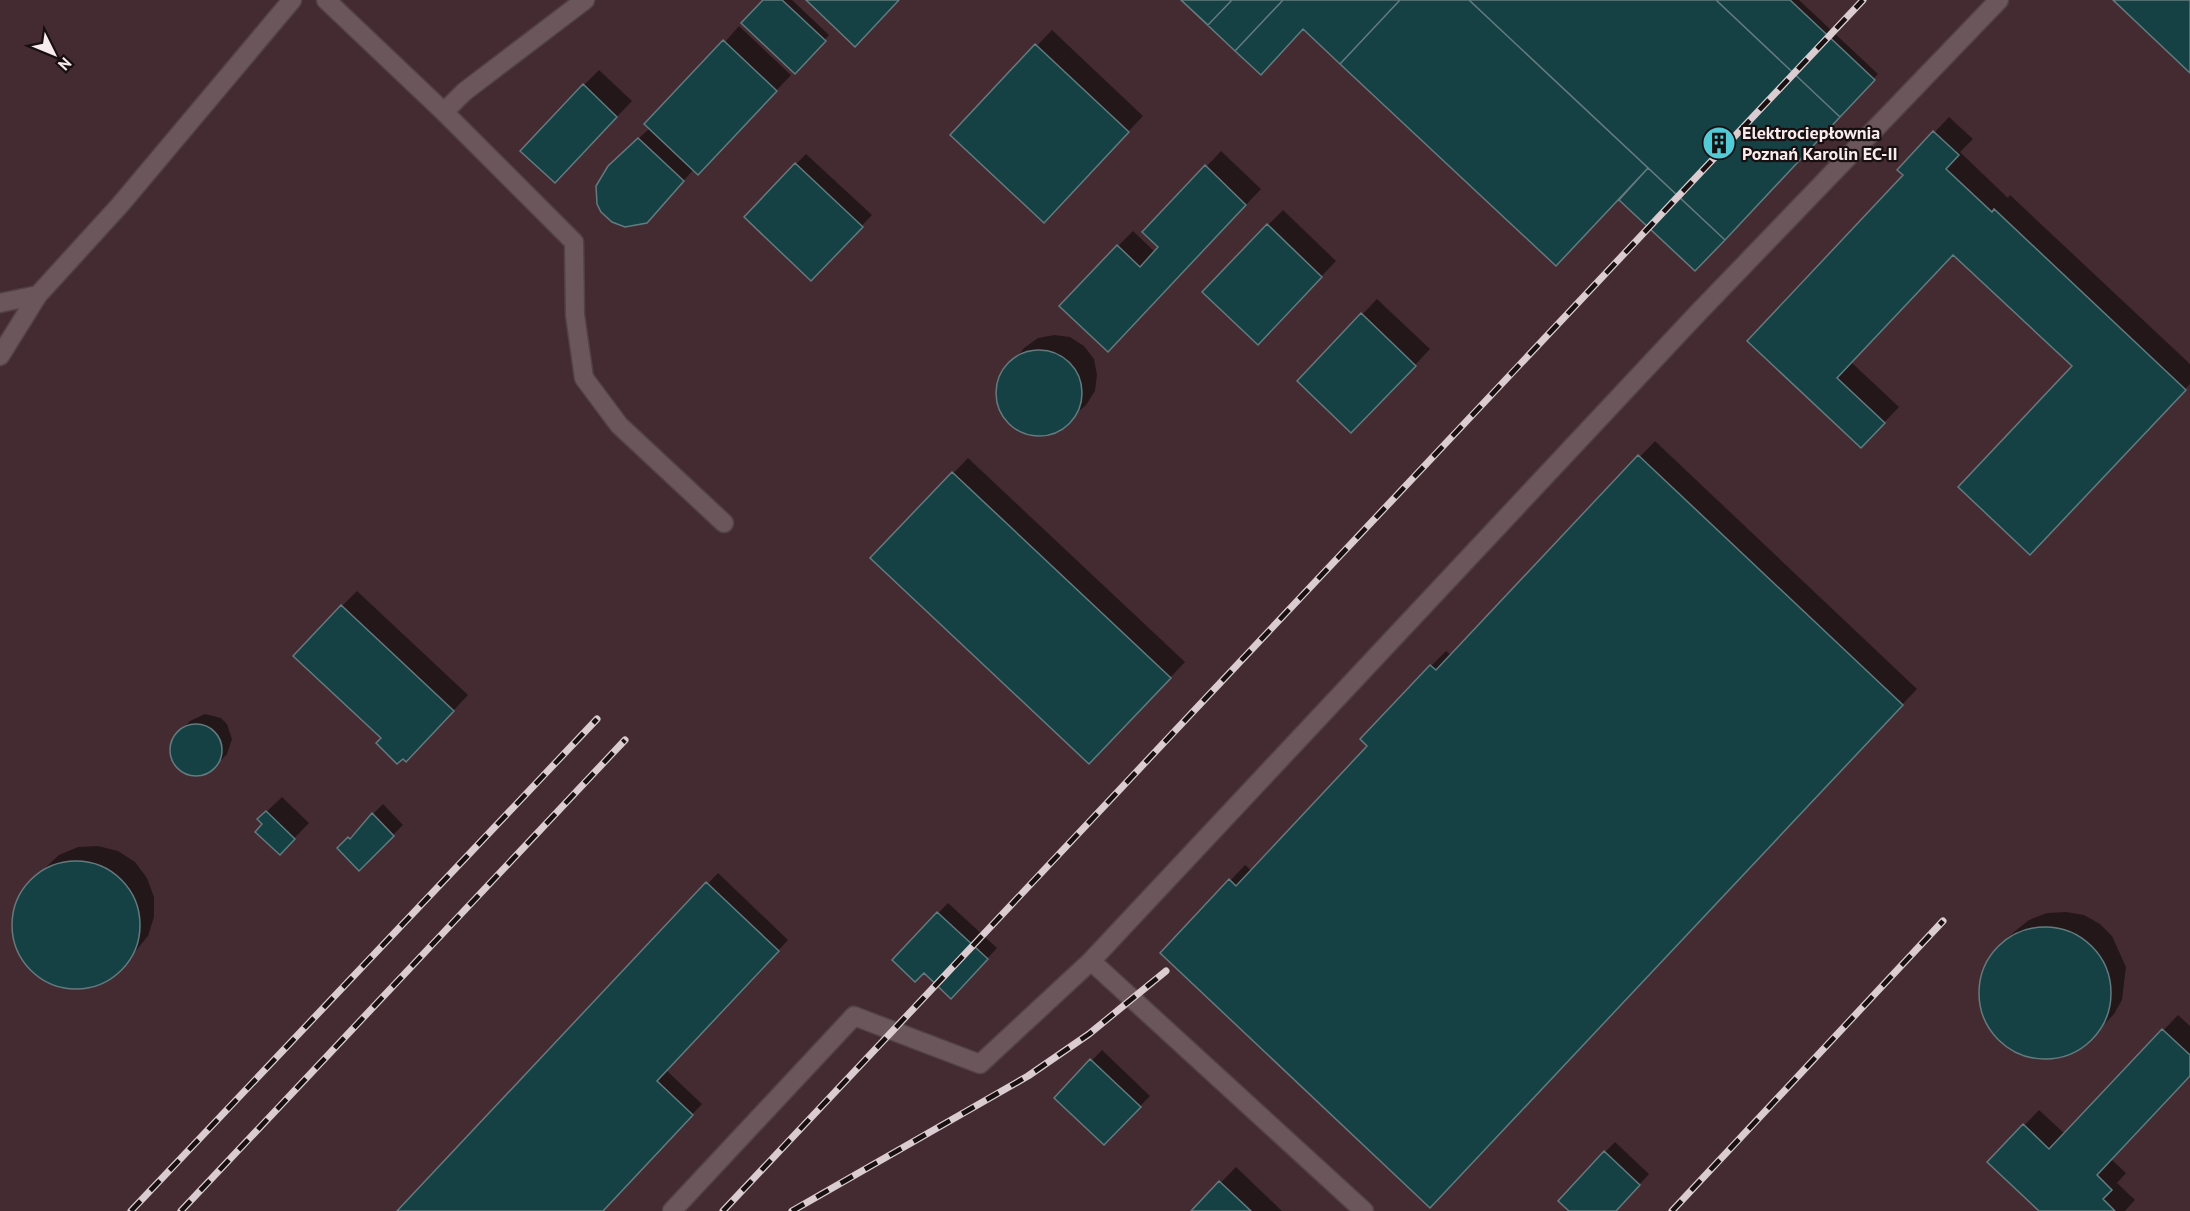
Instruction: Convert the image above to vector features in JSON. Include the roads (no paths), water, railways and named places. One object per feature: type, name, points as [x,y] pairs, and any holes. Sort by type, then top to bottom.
[{"type":"lane","points":[[0,356],[38,295],[120,205],[292,0]]},
{"type":"lane","points":[[326,0],[444,112],[574,242],[574,315],[584,378],[619,425],[724,523]]},
{"type":"lane","points":[[444,112],[464,92],[585,0]]},
{"type":"lane","points":[[672,1211],[854,1016],[980,1064],[1091,961],[1696,315],[1999,0]]},
{"type":"lane","points":[[0,303],[38,295]]},
{"type":"lane","points":[[1091,961],[1364,1211]]},
{"type":"railway","points":[[723,1211],[1863,0]]},
{"type":"railway","points":[[131,1211],[597,719]]},
{"type":"railway","points":[[181,1211],[625,740]]},
{"type":"railway","points":[[1672,1211],[1943,921]]},
{"type":"railway","points":[[792,1211],[1028,1076],[1089,1034],[1166,971]]},
{"type":"place","name":"Elektrociepłownia Poznań Karolin EC-II","points":[[1719,143]]}]
